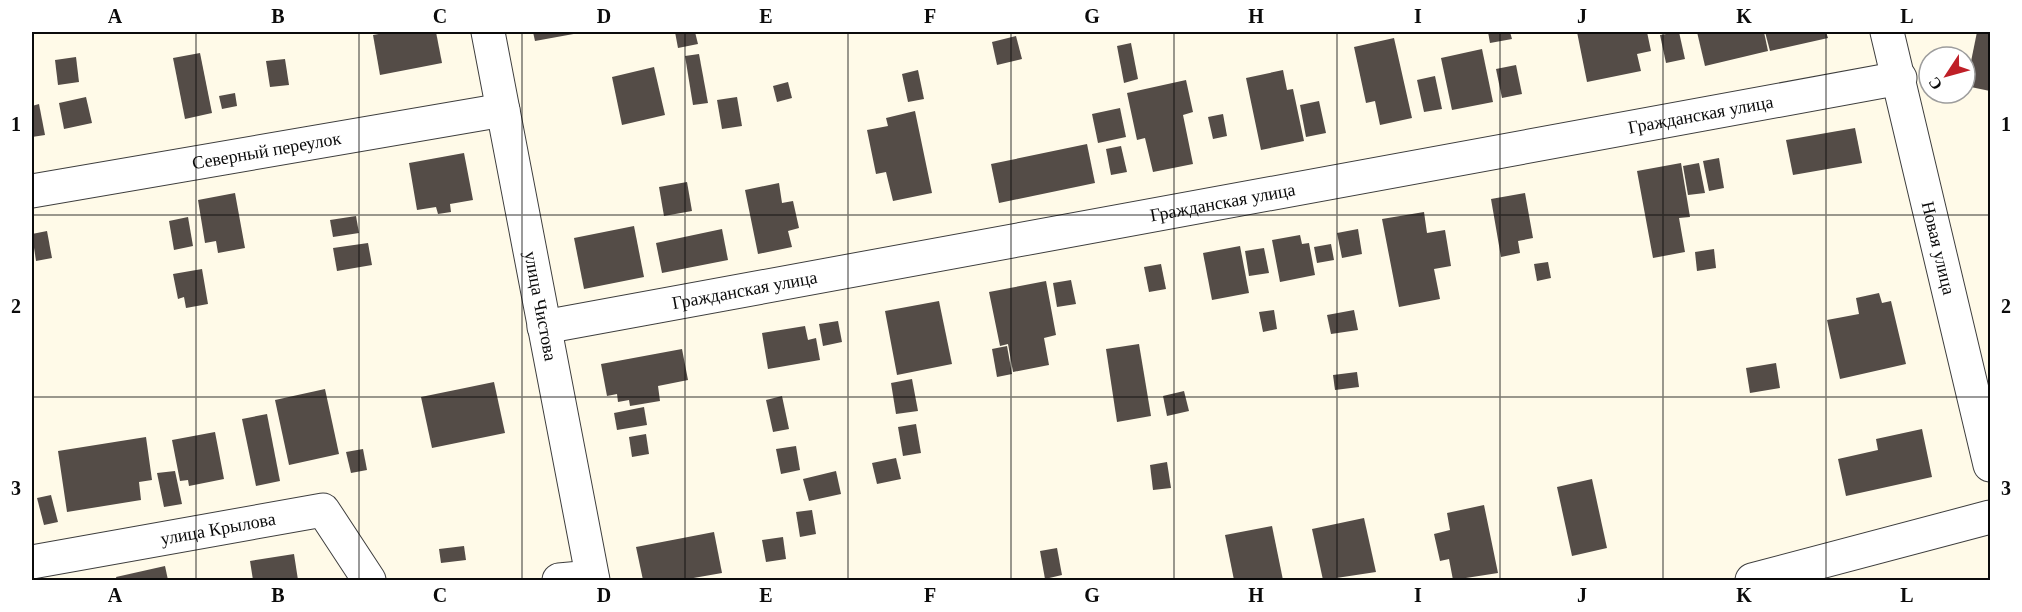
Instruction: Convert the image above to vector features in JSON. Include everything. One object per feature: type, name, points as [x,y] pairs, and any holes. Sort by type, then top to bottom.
[{"type":"street","name":"улица Чистова","points":[[488,32],[593,579]]},
{"type":"street","name":"Новая улица","points":[[1887,32],[1900,78],[1922,183],[1990,465]]},
{"type":"street","name":"Гражданская улица","points":[[544,327],[1900,78]]},
{"type":"street","name":"Северный переулок","points":[[32,191],[503,110]]},
{"type":"street","name":"улица Крылова","points":[[32,562],[323,510],[369,580]]},
{"type":"street","points":[[1752,580],[1990,517]]},
{"type":"street","points":[[559,580],[593,579]]},
{"type":"building","points":[[390,32],[436,32],[442,63],[380,75],[373,35]]},
{"type":"building","points":[[533,32],[579,32],[579,33],[535,41]]},
{"type":"building","points":[[675,32],[695,32],[698,44],[678,48]]},
{"type":"building","points":[[1488,32],[1510,32],[1512,39],[1490,43]]},
{"type":"building","points":[[1577,32],[1647,32],[1651,51],[1637,54],[1641,71],[1587,82]]},
{"type":"building","points":[[1679,32],[1685,59],[1666,63],[1660,35]]},
{"type":"building","points":[[1697,32],[1764,32],[1768,51],[1705,66]]},
{"type":"building","points":[[1765,32],[1826,32],[1828,38],[1770,51]]},
{"type":"building","points":[[1977,32],[1990,32],[1990,91],[1977,88],[1977,45],[1974,45]]},
{"type":"building","points":[[1016,36],[1022,59],[997,65],[992,42]]},
{"type":"building","points":[[1394,38],[1412,118],[1380,125],[1375,101],[1366,103],[1354,47]]},
{"type":"building","points":[[1131,43],[1138,79],[1124,83],[1117,46]]},
{"type":"building","points":[[1482,49],[1493,102],[1452,110],[1441,58]]},
{"type":"building","points":[[200,53],[212,113],[185,119],[173,58]]},
{"type":"building","points":[[699,54],[708,103],[693,105],[685,56]]},
{"type":"building","points":[[76,57],[79,82],[58,85],[55,60]]},
{"type":"building","points":[[285,59],[289,85],[270,87],[266,61]]},
{"type":"building","points":[[1516,65],[1522,94],[1502,98],[1496,69]]},
{"type":"building","points":[[654,67],[665,115],[622,125],[612,77]]},
{"type":"building","points":[[918,70],[924,99],[908,102],[902,74]]},
{"type":"building","points":[[1283,70],[1287,90],[1293,89],[1304,141],[1261,150],[1246,78]]},
{"type":"building","points":[[1435,76],[1442,109],[1424,112],[1417,80]]},
{"type":"building","points":[[1186,80],[1193,112],[1183,115],[1193,164],[1153,172],[1145,138],[1137,140],[1127,93]]},
{"type":"building","points":[[788,82],[792,98],[777,102],[773,86]]},
{"type":"building","points":[[235,93],[237,106],[222,109],[219,96]]},
{"type":"building","points":[[86,97],[92,123],[64,129],[59,103]]},
{"type":"building","points":[[737,97],[742,126],[722,129],[717,100]]},
{"type":"building","points":[[1319,101],[1326,133],[1306,137],[1300,105]]},
{"type":"building","points":[[39,104],[45,135],[32,137],[32,106]]},
{"type":"building","points":[[1120,108],[1126,137],[1098,143],[1092,114]]},
{"type":"building","points":[[915,111],[932,193],[893,201],[886,172],[876,174],[867,130],[888,126],[886,118]]},
{"type":"building","points":[[1223,114],[1227,136],[1213,139],[1208,117]]},
{"type":"building","points":[[1855,128],[1862,163],[1793,175],[1786,140]]},
{"type":"building","points":[[1087,144],[1095,183],[999,203],[991,164]]},
{"type":"building","points":[[1121,146],[1127,172],[1111,175],[1106,149]]},
{"type":"building","points":[[464,153],[473,200],[450,204],[451,212],[438,214],[436,207],[417,210],[409,163]]},
{"type":"building","points":[[1719,158],[1724,188],[1709,191],[1703,161]]},
{"type":"building","points":[[1681,163],[1690,217],[1679,218],[1685,252],[1653,258],[1637,171]]},
{"type":"building","points":[[1699,163],[1705,193],[1688,195],[1683,166]]},
{"type":"building","points":[[687,182],[692,211],[664,216],[659,187]]},
{"type":"building","points":[[779,183],[782,203],[793,201],[799,228],[788,231],[792,247],[758,254],[745,190]]},
{"type":"building","points":[[235,193],[245,248],[218,253],[216,241],[205,243],[198,200]]},
{"type":"building","points":[[1525,193],[1533,238],[1518,241],[1520,253],[1501,257],[1491,199]]},
{"type":"building","points":[[1424,212],[1427,233],[1445,230],[1451,266],[1434,269],[1440,299],[1399,307],[1382,219]]},
{"type":"building","points":[[356,216],[359,233],[333,237],[330,220]]},
{"type":"building","points":[[188,217],[193,246],[174,250],[169,221]]},
{"type":"building","points":[[634,226],[644,277],[584,289],[574,238]]},
{"type":"building","points":[[722,229],[728,260],[662,273],[656,243]]},
{"type":"building","points":[[1358,229],[1362,254],[1342,258],[1337,233]]},
{"type":"building","points":[[47,231],[52,258],[36,261],[32,234]]},
{"type":"building","points":[[1300,235],[1302,244],[1309,243],[1315,275],[1280,282],[1272,240]]},
{"type":"building","points":[[368,243],[372,265],[337,271],[333,248]]},
{"type":"building","points":[[1331,244],[1334,260],[1317,263],[1314,247]]},
{"type":"building","points":[[1240,246],[1249,293],[1212,300],[1203,253]]},
{"type":"building","points":[[1264,248],[1269,273],[1249,276],[1245,251]]},
{"type":"building","points":[[1714,249],[1716,268],[1697,271],[1695,252]]},
{"type":"building","points":[[1548,262],[1551,278],[1537,281],[1534,264]]},
{"type":"building","points":[[1161,264],[1166,289],[1149,292],[1144,267]]},
{"type":"building","points":[[202,269],[208,304],[186,308],[184,297],[178,299],[173,274]]},
{"type":"building","points":[[1071,280],[1076,304],[1057,307],[1053,283]]},
{"type":"building","points":[[1046,281],[1056,335],[1044,338],[1049,365],[1013,372],[1008,344],[1000,346],[989,292]]},
{"type":"building","points":[[1879,293],[1882,303],[1891,301],[1906,364],[1840,379],[1827,320],[1859,314],[1856,298]]},
{"type":"building","points":[[939,301],[952,364],[897,375],[885,311]]},
{"type":"building","points":[[1274,310],[1277,329],[1263,332],[1259,312]]},
{"type":"building","points":[[1354,310],[1358,330],[1331,334],[1327,315]]},
{"type":"building","points":[[838,321],[842,342],[823,346],[819,324]]},
{"type":"building","points":[[805,326],[808,340],[816,338],[820,360],[768,369],[762,333]]},
{"type":"building","points":[[1139,344],[1151,416],[1117,422],[1106,349]]},
{"type":"building","points":[[1007,346],[1012,374],[997,377],[992,349]]},
{"type":"building","points":[[682,349],[688,380],[658,386],[660,401],[630,406],[629,400],[618,402],[617,394],[607,396],[601,364]]},
{"type":"building","points":[[1776,363],[1780,388],[1750,393],[1746,368]]},
{"type":"building","points":[[1357,372],[1359,387],[1335,390],[1333,375]]},
{"type":"building","points":[[912,379],[918,411],[896,414],[891,383]]},
{"type":"building","points":[[494,382],[505,433],[432,448],[421,397]]},
{"type":"building","points":[[325,389],[339,454],[289,465],[275,400]]},
{"type":"building","points":[[1184,391],[1189,411],[1167,416],[1163,396]]},
{"type":"building","points":[[782,396],[789,429],[773,432],[766,400]]},
{"type":"building","points":[[644,407],[647,425],[617,430],[614,413]]},
{"type":"building","points":[[267,414],[280,481],[256,486],[242,419]]},
{"type":"building","points":[[916,424],[921,453],[903,456],[898,427]]},
{"type":"building","points":[[1922,429],[1932,477],[1846,496],[1838,459],[1878,450],[1876,439]]},
{"type":"building","points":[[215,432],[224,479],[189,486],[188,480],[180,481],[172,440]]},
{"type":"building","points":[[646,434],[649,454],[632,457],[629,437]]},
{"type":"building","points":[[146,437],[152,480],[139,482],[141,500],[67,512],[58,451]]},
{"type":"building","points":[[796,446],[800,470],[781,474],[776,449]]},
{"type":"building","points":[[363,449],[367,470],[351,473],[346,452]]},
{"type":"building","points":[[896,458],[901,479],[877,484],[872,463]]},
{"type":"building","points":[[1167,462],[1171,488],[1153,490],[1150,465]]},
{"type":"building","points":[[175,471],[182,504],[164,507],[157,473]]},
{"type":"building","points":[[836,471],[841,494],[809,501],[803,479]]},
{"type":"building","points":[[1592,479],[1607,548],[1572,556],[1557,487]]},
{"type":"building","points":[[51,495],[58,522],[44,525],[37,498]]},
{"type":"building","points":[[1484,505],[1498,573],[1453,580],[1449,559],[1440,561],[1434,534],[1450,530],[1447,513]]},
{"type":"building","points":[[812,510],[816,534],[800,537],[796,512]]},
{"type":"building","points":[[1364,518],[1376,572],[1323,580],[1312,529]]},
{"type":"building","points":[[1272,526],[1283,580],[1234,580],[1225,535]]},
{"type":"building","points":[[714,532],[722,573],[682,580],[643,580],[636,547]]},
{"type":"building","points":[[783,537],[786,559],[766,562],[762,540]]},
{"type":"building","points":[[464,546],[466,560],[441,563],[439,549]]},
{"type":"building","points":[[1057,548],[1062,575],[1045,579],[1040,551]]},
{"type":"building","points":[[294,554],[298,580],[253,580],[250,561]]},
{"type":"building","points":[[165,566],[168,580],[117,580],[116,577]]}]
